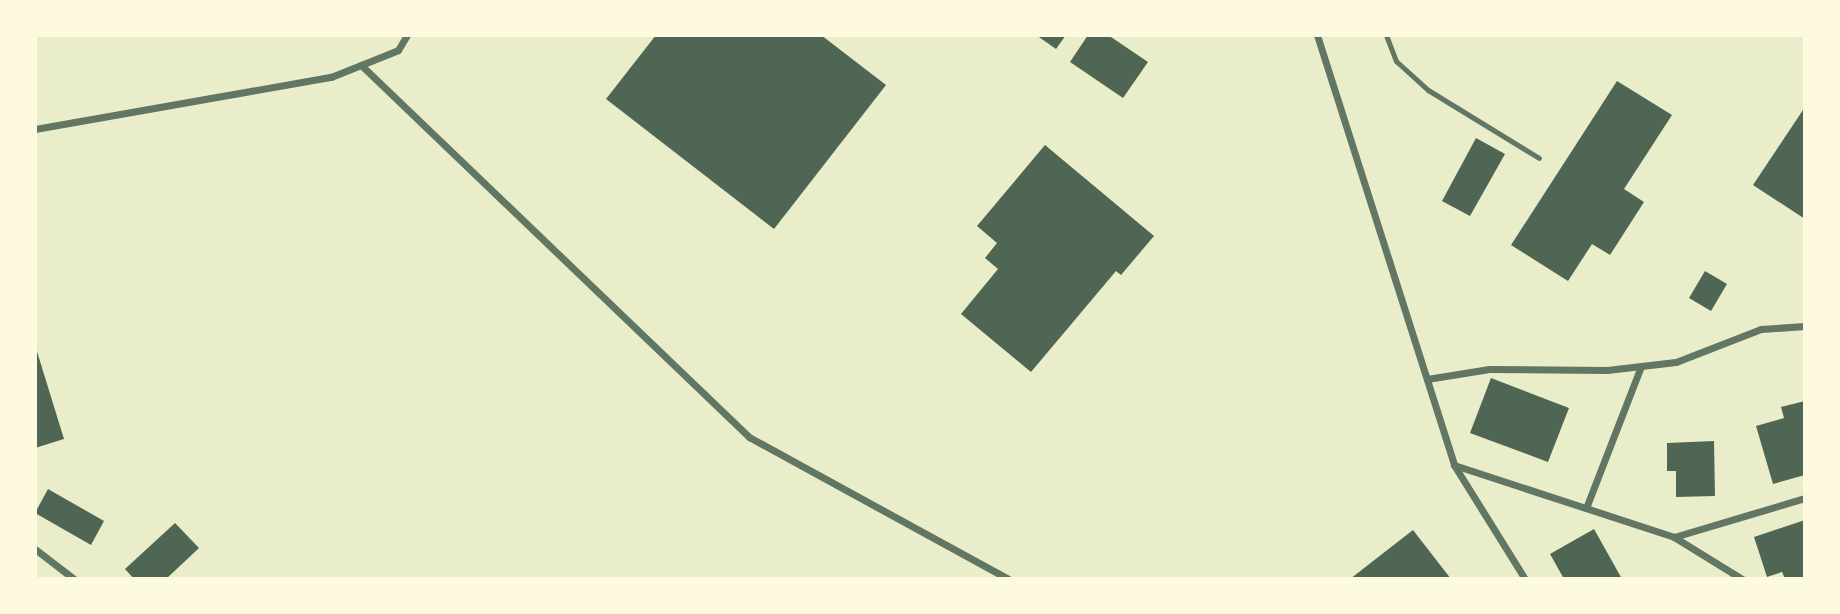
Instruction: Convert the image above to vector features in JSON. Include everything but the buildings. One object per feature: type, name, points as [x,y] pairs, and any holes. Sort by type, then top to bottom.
[{"type":"street","points":[[35,129],[331,77],[398,50],[407,35]]},
{"type":"street","points":[[1317,35],[1454,465],[1525,579]]},
{"type":"street","points":[[362,65],[749,437],[1008,579]]},
{"type":"street","points":[[1427,379],[1489,369],[1641,366],[1676,362],[1761,329],[1805,326]]},
{"type":"street","points":[[1586,508],[1641,366]]},
{"type":"street","points":[[1454,465],[1674,537],[1742,579]]},
{"type":"street","points":[[1674,537],[1805,498]]},
{"type":"street","points":[[35,549],[74,579]]},
{"type":"lane","points":[[1386,35],[1396,61],[1428,90],[1539,158]]}]
